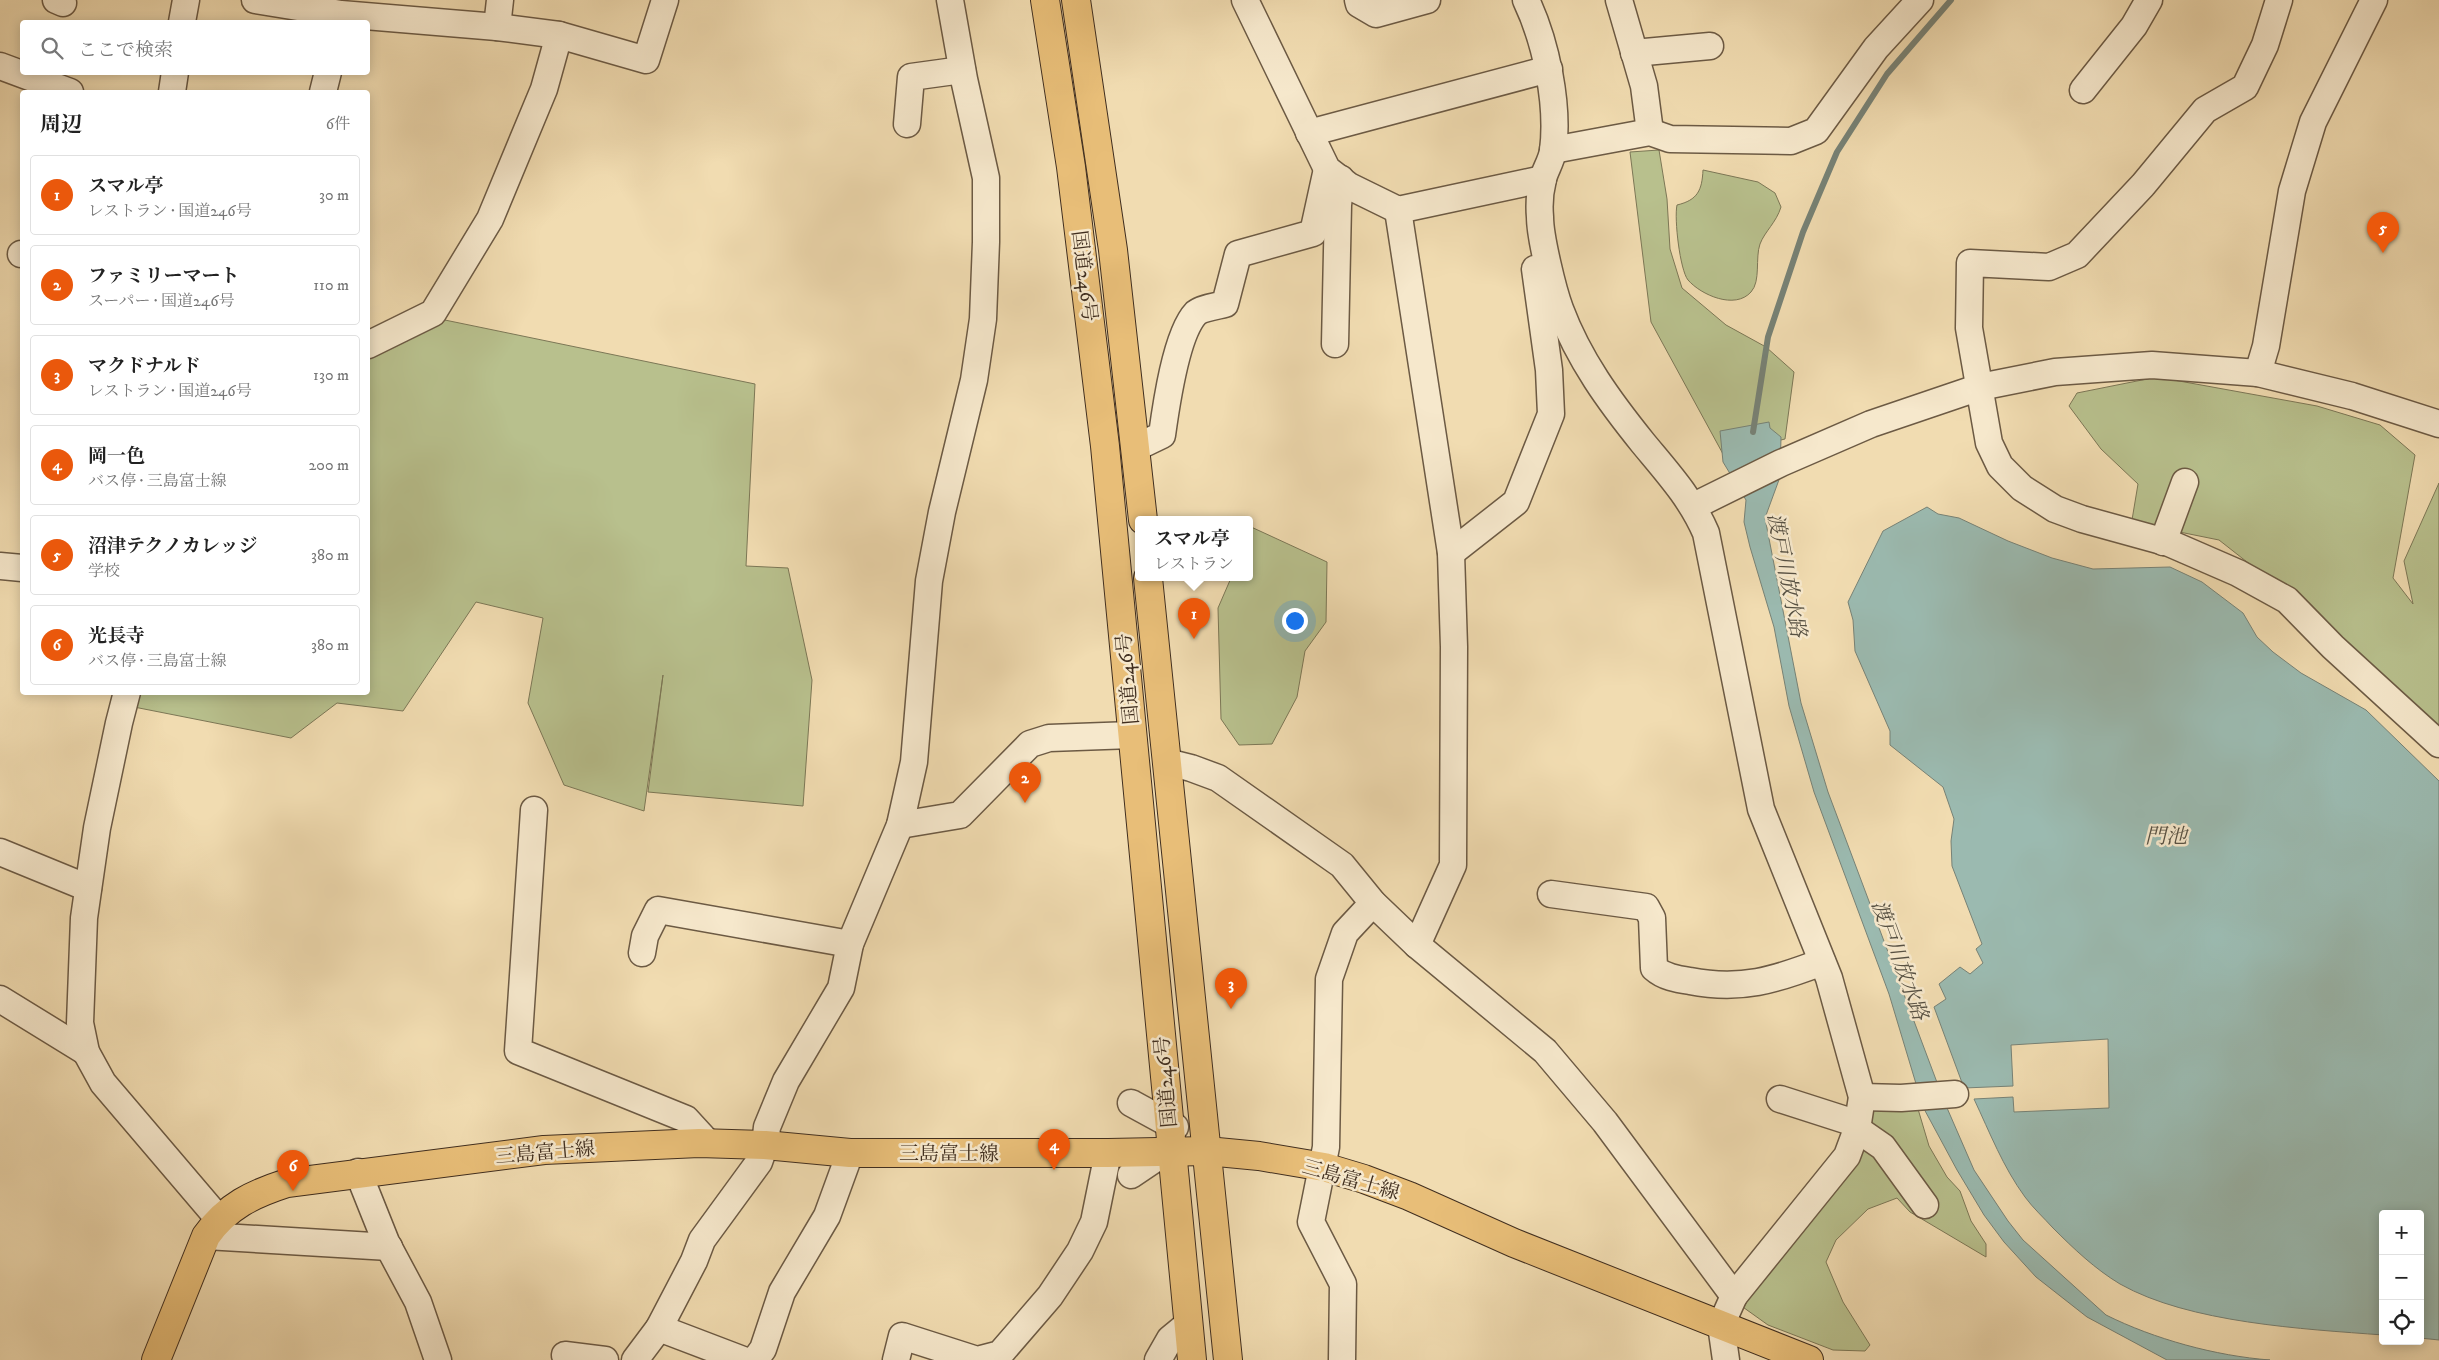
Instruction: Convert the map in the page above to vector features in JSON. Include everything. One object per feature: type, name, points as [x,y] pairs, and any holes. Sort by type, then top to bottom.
[{"type":"main road","name":"国道246号","points":[[1045,0],[1072,166],[1090,310],[1174,1141],[1187,1325],[1192,1360]]},
{"type":"main road","name":"国道246号","points":[[1076,0],[1112,240],[1143,516]]},
{"type":"main road","name":"国道246号","points":[[1148,581],[1228,1360]]},
{"type":"main road","name":"三島富士線","points":[[212,1227],[256,1193],[287,1183],[358,1172],[544,1150],[708,1143],[765,1145],[850,1153],[1108,1153],[1174,1141],[1207,1151],[1260,1156],[1324,1167],[1364,1179],[1409,1196],[1514,1243],[1809,1360]]},
{"type":"main road","points":[[156,1360],[212,1227]]},
{"type":"street","points":[[182,20],[186,0]]},
{"type":"street","points":[[255,0],[341,12],[559,35],[646,60],[665,0]]},
{"type":"street","points":[[497,28],[500,0]]},
{"type":"street","points":[[635,1360],[659,1328],[694,1261],[702,1240],[759,1162],[765,1145],[767,1127],[786,1081],[841,988],[850,944],[900,825],[914,762],[929,581],[942,512],[974,380],[983,319],[986,178],[962,70],[950,0]]},
{"type":"street","points":[[1245,0],[1309,133],[1334,174],[1350,186],[1398,210],[1543,178]]},
{"type":"street","points":[[1358,0],[1360,4],[1376,14],[1427,0]]},
{"type":"street","points":[[1526,0],[1534,16],[1549,69],[1553,118],[1553,150],[1549,166],[1543,178],[1540,218],[1560,308],[1587,368],[1622,417],[1694,506],[1706,533],[1761,809],[1829,978],[1862,1097],[1857,1126],[1847,1156],[1734,1296],[1721,1325],[1726,1360]]},
{"type":"street","points":[[1618,0],[1644,86],[1650,132]]},
{"type":"street","points":[[1553,150],[1650,132],[1670,139],[1791,141],[1816,131],[1876,48],[1920,0]]},
{"type":"street","points":[[2083,90],[2134,26],[2150,0]]},
{"type":"street","points":[[2279,0],[2265,45],[2245,87],[2205,110],[2143,185],[2077,254],[2050,267],[1970,262],[1969,328],[1989,443],[2000,466],[2022,488],[2059,502],[2082,519],[2163,542],[2238,573],[2287,600],[2333,646],[2439,744]]},
{"type":"street","points":[[2258,373],[2266,346],[2292,191],[2313,122],[2339,65],[2364,23],[2374,0]]},
{"type":"street","points":[[370,344],[433,313],[490,219],[544,90],[559,35]]},
{"type":"street","points":[[1634,53],[1710,46]]},
{"type":"street","points":[[0,66],[20,73]]},
{"type":"street","points":[[1309,133],[1549,69]]},
{"type":"street","points":[[907,124],[911,77],[962,70]]},
{"type":"street","points":[[24,75],[65,90]]},
{"type":"street","points":[[172,90],[175,75]]},
{"type":"street","points":[[324,90],[327,75]]},
{"type":"street","points":[[1135,448],[1162,435],[1168,391],[1187,326],[1197,312],[1225,304],[1238,254],[1313,233],[1334,174]]},
{"type":"street","points":[[1334,174],[1338,205],[1335,344]]},
{"type":"street","points":[[1398,210],[1452,553],[1454,647],[1452,865],[1417,944]]},
{"type":"street","points":[[1452,553],[1516,502],[1551,414],[1549,370],[1534,265],[1543,237]]},
{"type":"street","points":[[1694,506],[1781,463],[1871,424],[1980,387],[2055,372],[2152,365],[2258,373],[2352,396],[2439,424]]},
{"type":"street","points":[[2163,542],[2185,482]]},
{"type":"street","points":[[0,566],[20,568]]},
{"type":"street","points":[[127,695],[119,724],[97,828],[84,918],[80,1023],[86,1052],[103,1083],[212,1227],[389,1247]]},
{"type":"street","points":[[900,825],[960,815],[1030,744],[1049,738],[1132,735]]},
{"type":"street","points":[[1167,762],[1218,778],[1342,865],[1373,903],[1417,944],[1545,1052],[1605,1122],[1734,1296]]},
{"type":"street","points":[[534,810],[518,1051],[686,1119],[708,1143]]},
{"type":"street","points":[[0,852],[88,888]]},
{"type":"street","points":[[1551,894],[1646,907],[1652,918],[1654,968],[1661,974],[1678,979],[1716,986],[1743,985],[1777,979],[1822,962]]},
{"type":"street","points":[[1342,1360],[1342,1284],[1311,1222],[1324,1167],[1329,1053],[1328,978],[1345,933],[1373,903]]},
{"type":"street","points":[[642,953],[645,936],[658,910],[850,944]]},
{"type":"street","points":[[0,999],[86,1052]]},
{"type":"street","points":[[1862,1097],[1901,1098],[1955,1094]]},
{"type":"street","points":[[1780,1099],[1857,1126],[1883,1147],[1925,1205]]},
{"type":"street","points":[[1131,1103],[1174,1141],[1131,1174]]},
{"type":"street","points":[[755,1360],[763,1349],[782,1292],[827,1216],[850,1153]]},
{"type":"street","points":[[896,1360],[902,1336],[977,1360],[1000,1354],[1050,1296],[1080,1251],[1094,1222],[1108,1153]]},
{"type":"street","points":[[358,1172],[389,1247],[418,1302],[438,1360]]},
{"type":"street","points":[[1158,1360],[1170,1339],[1187,1325]]},
{"type":"street","points":[[659,1328],[743,1360]]},
{"type":"street","points":[[565,1355],[605,1360]]},
{"type":"green space","points":[[1659,150],[1667,199],[1670,249],[1682,288],[1726,325],[1766,347],[1794,372],[1785,439],[1723,454],[1651,322],[1630,152]]},
{"type":"green space","points":[[1703,170],[1758,182],[1775,193],[1781,207],[1760,244],[1754,287],[1751,292],[1736,300],[1718,298],[1701,291],[1688,280],[1682,266],[1677,232],[1677,205],[1690,200],[1698,193]]},
{"type":"green space","points":[[440,319],[755,384],[746,566],[788,568],[812,680],[803,806],[648,792],[663,675],[644,811],[564,785],[528,703],[543,618],[476,602],[403,711],[337,703],[291,738],[134,707],[139,695],[370,695],[370,349],[392,333],[407,341]]},
{"type":"green space","points":[[2157,377],[2317,406],[2380,425],[2415,455],[2393,578],[2413,604],[2404,561],[2439,483],[2439,729],[2312,613],[2219,540],[2145,525],[2132,520],[2138,484],[2101,449],[2069,406],[2077,393]]},
{"type":"green space","points":[[1253,528],[1327,562],[1326,622],[1305,651],[1297,697],[1272,744],[1239,745],[1221,719],[1218,608],[1230,581],[1253,581]]},
{"type":"green space","points":[[1864,1107],[1918,1109],[1929,1146],[1947,1177],[1960,1191],[1971,1221],[1986,1244],[1986,1257],[1910,1212],[1897,1198],[1868,1209],[1836,1240],[1826,1262],[1843,1302],[1870,1345],[1865,1351],[1833,1350],[1768,1325],[1740,1305],[1817,1193]]},
{"type":"water","points":[[1769,422],[1770,428],[1781,437],[1780,477],[1765,518],[1801,703],[1828,792],[1944,1101],[1974,1170],[2023,1240],[2106,1315],[2144,1332],[2186,1345],[2228,1355],[2270,1360],[2167,1360],[2087,1317],[2036,1277],[2004,1242],[1984,1215],[1957,1170],[1923,1107],[1889,994],[1814,792],[1789,706],[1774,627],[1744,522],[1746,500],[1723,462],[1720,431]]},
{"type":"water","name":"門池","points":[[1927,507],[1938,514],[1959,518],[2008,541],[2052,558],[2093,569],[2170,567],[2202,582],[2243,613],[2257,637],[2301,673],[2366,710],[2439,781],[2439,1340],[2424,1338],[2424,1210],[2379,1210],[2379,1335],[2283,1327],[2247,1322],[2179,1308],[2148,1297],[2120,1284],[2085,1258],[2035,1209],[2017,1186],[1997,1150],[1974,1099],[2013,1097],[2014,1112],[2109,1108],[2108,1039],[2011,1045],[2013,1086],[1964,1088],[1934,1007],[1946,999],[1939,984],[1960,967],[1970,974],[1983,963],[1976,949],[1982,944],[1952,866],[1951,841],[1954,819],[1943,787],[1890,745],[1890,731],[1855,651],[1853,620],[1848,602],[1883,531]]},
{"type":"waterway","points":[[1753,432],[1768,337],[1803,232],[1837,152],[1887,74],[1951,0]]},
{"type":"place","name":"沼津テクノカレッジ","points":[[2383,253]]},
{"type":"place","name":"スマル亭","points":[[1194,639]]},
{"type":"place","name":"ファミリーマート","points":[[1025,803]]},
{"type":"place","name":"マクドナルド","points":[[1231,1009]]},
{"type":"place","name":"岡一色","points":[[1054,1170]]},
{"type":"place","name":"光長寺","points":[[293,1191]]},
{"type":"water label","name":"渡戸川放水路","points":[[1787,575]]},
{"type":"water label","name":"渡戸川放水路","points":[[1900,960]]}]
